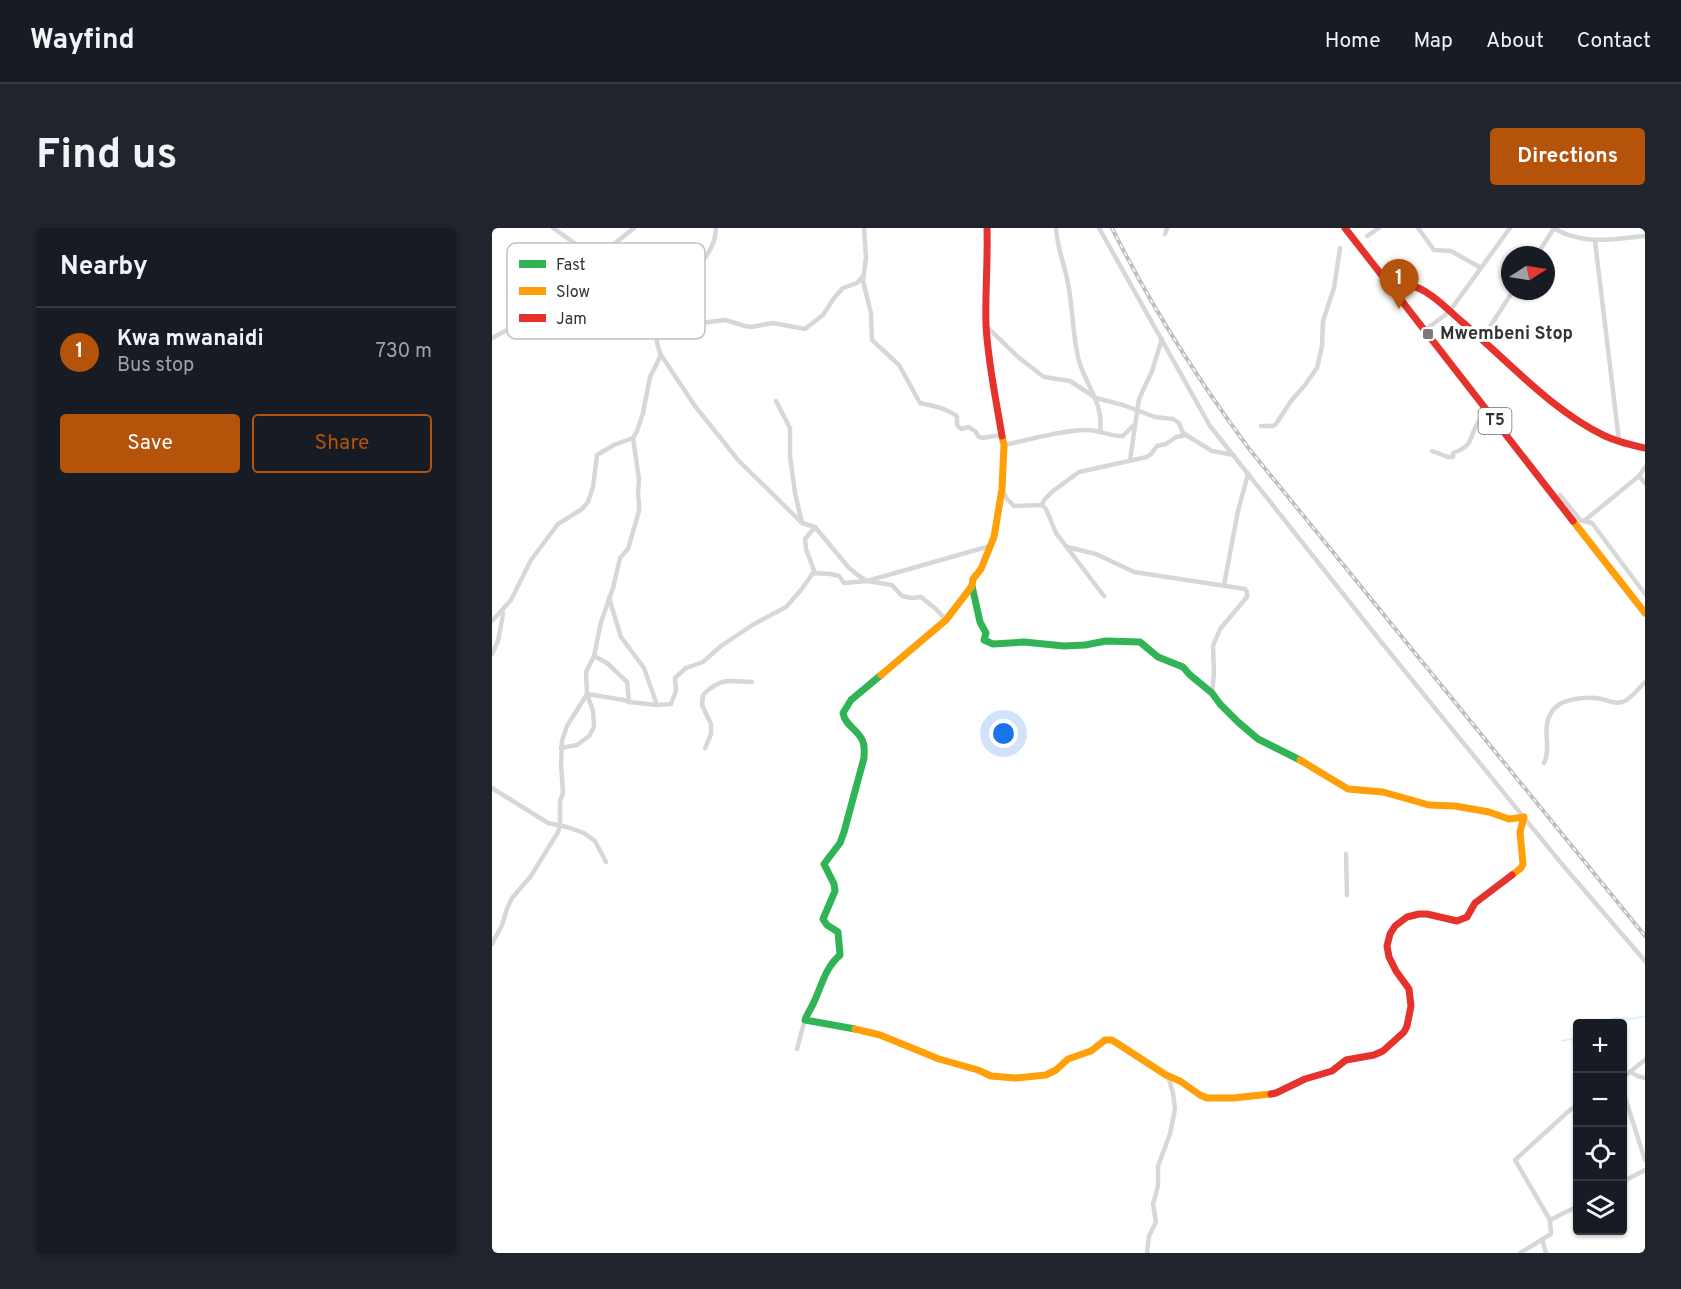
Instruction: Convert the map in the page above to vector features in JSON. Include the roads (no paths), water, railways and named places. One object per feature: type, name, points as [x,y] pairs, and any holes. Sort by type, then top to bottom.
[{"type":"main road","points":[[972,586],[946,620],[851,700],[843,711],[848,725],[862,738],[865,746],[864,758],[844,832],[840,843],[824,864],[836,888],[824,912],[823,920],[839,934],[840,955],[830,962],[812,1007],[804,1019],[880,1035],[939,1059],[991,1076],[1015,1078],[1046,1075],[1056,1070],[1068,1059],[1091,1051],[1102,1042],[1110,1040],[1203,1097],[1233,1098],[1276,1093],[1305,1079],[1332,1071],[1346,1060],[1383,1051],[1404,1032],[1411,1006],[1409,989],[1389,957],[1390,934],[1401,921],[1419,914],[1457,921],[1467,917],[1475,903],[1521,868],[1524,862],[1520,831],[1524,818],[1509,819],[1489,812],[1455,806],[1429,805],[1383,792],[1348,789],[1341,786],[1315,768],[1258,739],[1183,667],[1158,657],[1140,642],[1106,641],[1075,646],[1024,642],[993,644],[984,640],[986,633],[980,622],[972,586],[973,579],[981,569],[992,546],[999,515],[1004,445],[988,353],[987,228]]},
{"type":"main road","name":"T5","points":[[1345,228],[1487,411],[1579,522],[1645,613]]},
{"type":"main road","points":[[1394,291],[1411,284],[1424,291],[1553,403],[1592,429],[1630,446],[1645,448]]},
{"type":"street","points":[[553,228],[574,243]]},
{"type":"street","points":[[616,243],[634,228]]},
{"type":"street","points":[[705,256],[713,245],[716,228]]},
{"type":"street","points":[[864,228],[866,258],[863,276],[871,313],[872,340],[899,364],[920,403],[950,412],[957,416],[957,425],[961,429],[969,427],[982,438],[1002,435]]},
{"type":"street","points":[[1056,228],[1067,280],[1079,360],[1096,398],[1101,418],[1100,431]]},
{"type":"street","points":[[1099,228],[1210,426],[1524,818],[1645,961]]},
{"type":"street","points":[[1367,236],[1378,228]]},
{"type":"street","points":[[1418,228],[1434,250],[1451,251],[1481,268]]},
{"type":"street","points":[[1425,330],[1449,312],[1510,228]]},
{"type":"street","points":[[1542,246],[1553,228],[1568,236],[1595,241],[1645,236]]},
{"type":"street","points":[[1595,241],[1619,441]]},
{"type":"street","points":[[1261,426],[1276,424],[1317,368],[1322,346],[1323,321],[1334,288],[1340,248]]},
{"type":"street","points":[[705,323],[725,320],[751,327],[773,322],[805,329],[823,315],[843,288],[857,283],[863,276]]},
{"type":"street","points":[[1481,340],[1507,300]]},
{"type":"street","points":[[986,326],[1018,357],[1044,377],[1070,381],[1096,398],[1155,417],[1173,418],[1186,435],[1212,452],[1234,456]]},
{"type":"street","points":[[492,338],[507,329]]},
{"type":"street","points":[[657,339],[661,354],[699,412],[738,460],[802,523],[815,527],[849,568],[867,580],[892,585],[902,596],[921,597],[946,620]]},
{"type":"street","points":[[1130,460],[1134,425],[1142,391],[1152,371],[1162,339]]},
{"type":"street","points":[[561,748],[577,745],[592,732],[594,727],[593,711],[587,694],[586,672],[594,656],[601,622],[620,558],[628,549],[639,511],[639,479],[633,438],[643,413],[650,377],[661,354]]},
{"type":"street","points":[[776,401],[790,428],[790,456],[802,523]]},
{"type":"street","points":[[1432,451],[1452,457],[1453,453],[1463,449],[1470,442],[1477,423],[1487,411]]},
{"type":"street","points":[[1004,445],[1067,432],[1090,430],[1124,436],[1134,425]]},
{"type":"street","points":[[1042,505],[1053,491],[1079,472],[1149,455],[1156,446],[1186,435]]},
{"type":"street","points":[[492,621],[511,600],[536,552],[558,524],[573,516],[588,502],[593,487],[597,455],[633,438]]},
{"type":"street","points":[[1579,522],[1639,476],[1645,467]]},
{"type":"street","points":[[1224,585],[1238,511],[1248,474]]},
{"type":"street","points":[[1639,476],[1645,483]]},
{"type":"street","points":[[1002,489],[1014,506],[1042,505],[1046,509],[1056,533],[1104,596]]},
{"type":"street","points":[[1560,495],[1580,519],[1579,522]]},
{"type":"street","points":[[1579,522],[1592,523],[1645,594]]},
{"type":"street","points":[[815,527],[805,539],[815,573]]},
{"type":"street","points":[[587,694],[629,702],[671,704],[676,691],[675,678],[684,669],[703,662],[721,646],[786,606],[812,574],[839,576],[844,584],[867,580],[992,546]]},
{"type":"street","points":[[1067,547],[1096,554],[1134,572],[1245,589],[1247,597],[1220,629],[1213,646],[1212,693]]},
{"type":"street","points":[[609,598],[621,637],[644,668],[657,705]]},
{"type":"street","points":[[492,654],[498,641],[502,611]]},
{"type":"street","points":[[594,656],[607,663],[627,682],[629,702]]},
{"type":"street","points":[[705,747],[711,734],[711,724],[702,705],[703,695],[721,681],[752,682]]},
{"type":"street","points":[[1544,763],[1547,754],[1547,722],[1556,706],[1575,700],[1591,699],[1624,702],[1645,682]]},
{"type":"street","points":[[492,944],[512,898],[531,876],[558,832],[560,801],[563,793],[561,748],[567,726],[587,694]]},
{"type":"street","points":[[492,788],[548,822],[584,833],[595,841],[606,862]]},
{"type":"street","points":[[1346,854],[1347,895]]},
{"type":"street","points":[[797,1049],[804,1019]]},
{"type":"street","points":[[1627,1075],[1645,1060]]},
{"type":"street","points":[[1631,1072],[1645,1078]]},
{"type":"street","points":[[1147,1253],[1149,1236],[1156,1222],[1153,1204],[1157,1192],[1158,1166],[1170,1134],[1175,1109],[1168,1076]]},
{"type":"street","points":[[1627,1101],[1645,1160]]},
{"type":"street","points":[[1520,1253],[1551,1234],[1550,1220],[1515,1160],[1573,1108]]},
{"type":"street","points":[[1625,1181],[1645,1170]]},
{"type":"street","points":[[1550,1220],[1573,1208]]},
{"type":"street","points":[[1542,1239],[1546,1253]]},
{"type":"waterway","points":[[1612,1019],[1632,1019],[1645,1016]]},
{"type":"waterway","points":[[1562,1041],[1573,1040]]},
{"type":"railway","points":[[1112,228],[1176,342],[1250,450],[1645,936]]},
{"type":"place","name":"Kwa mwanaidi","points":[[1399,309]]},
{"type":"place","name":"Mwembeni Stop","points":[[1428,334]]}]
